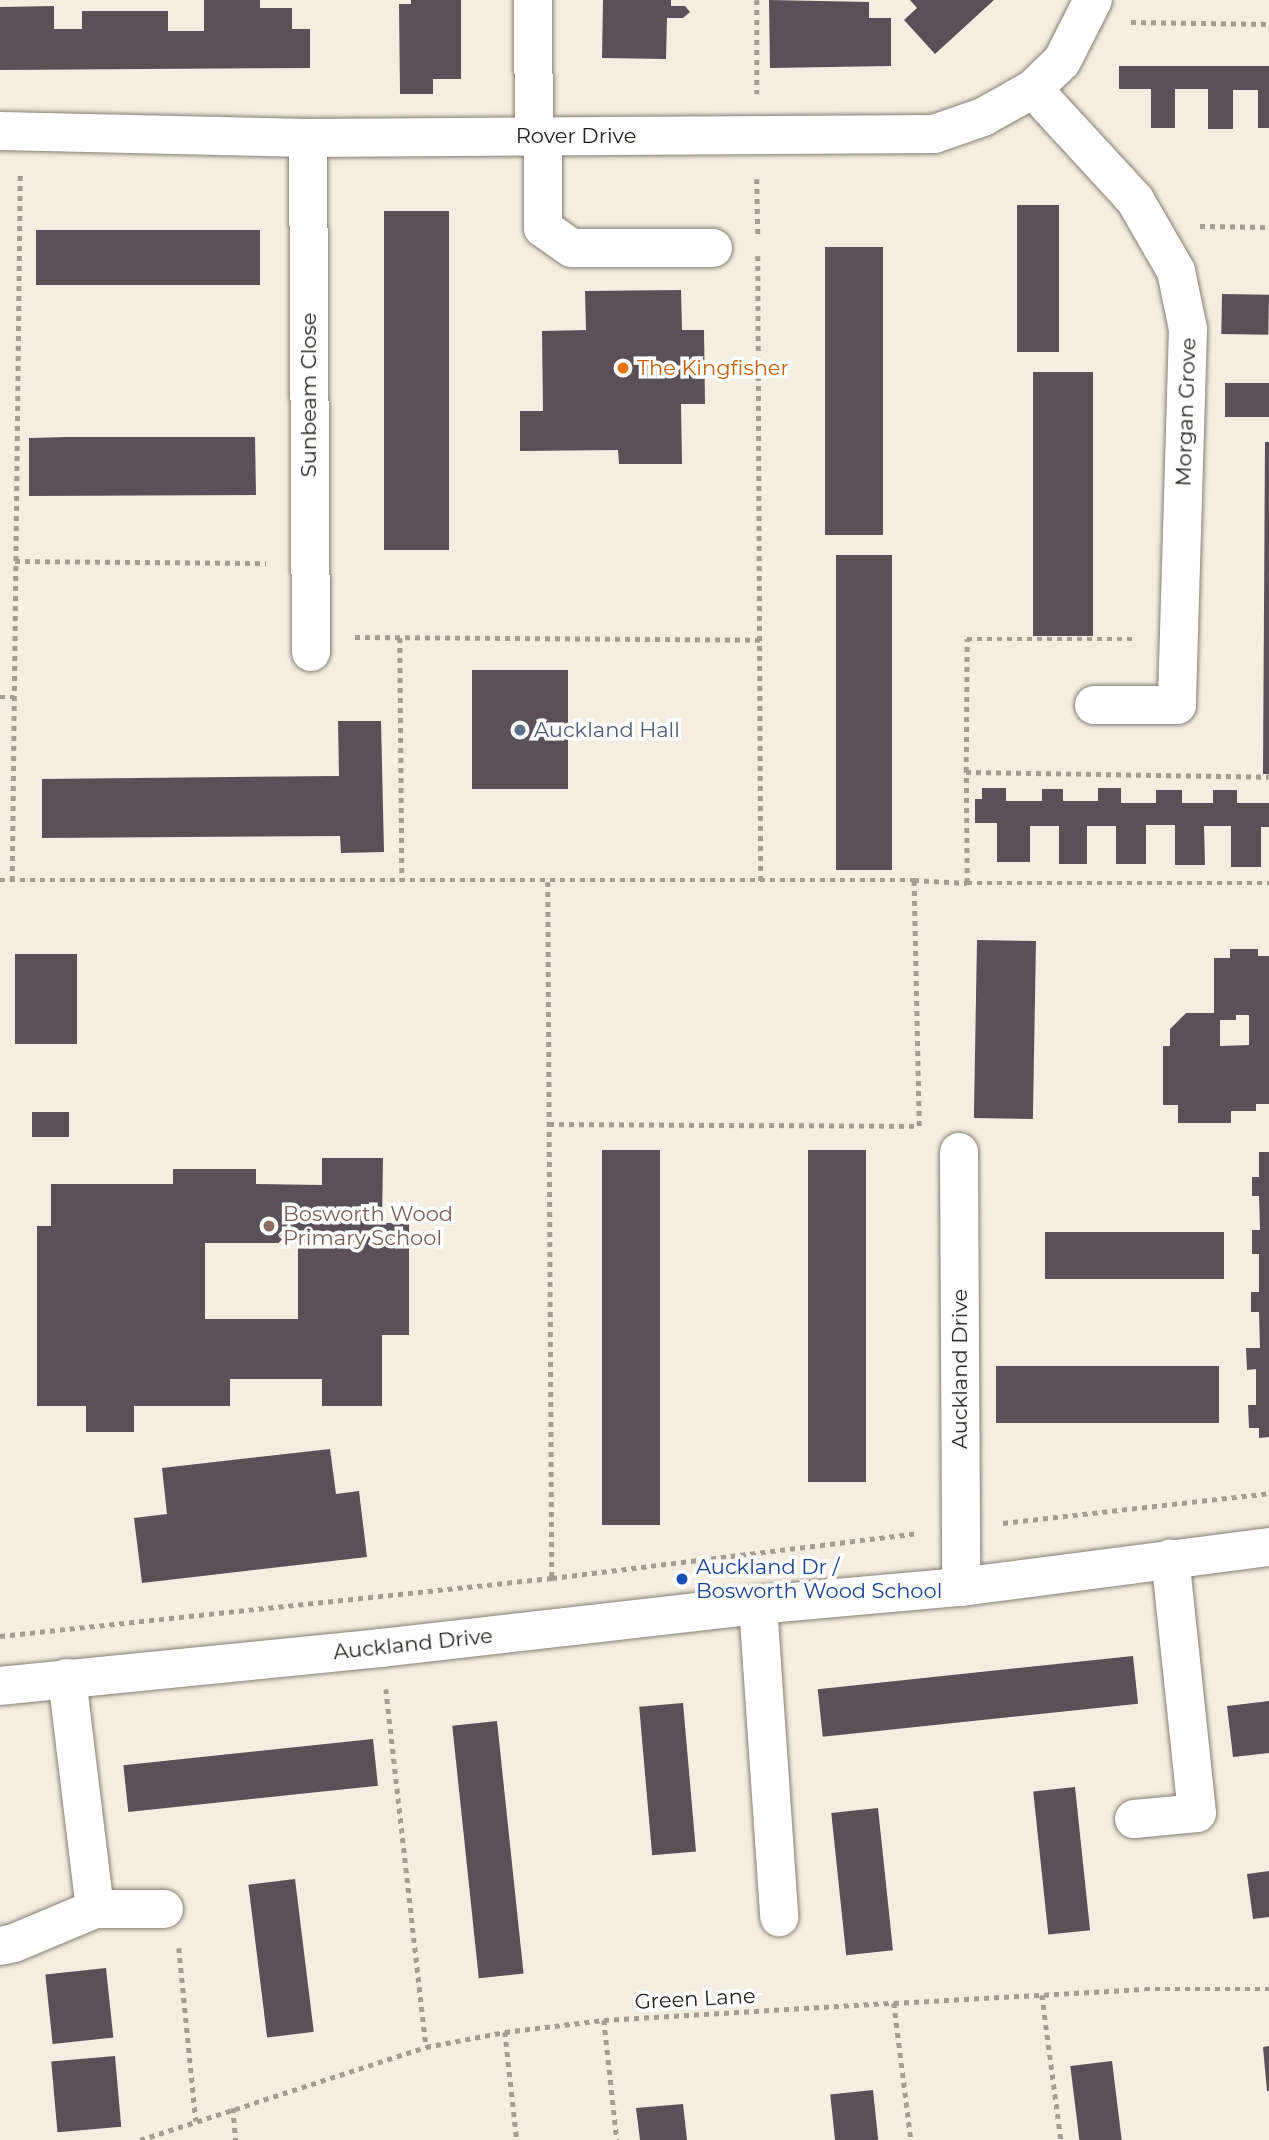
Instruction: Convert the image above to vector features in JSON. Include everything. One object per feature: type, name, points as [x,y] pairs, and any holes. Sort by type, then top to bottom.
[{"type":"street","points":[[533,0],[543,228],[572,248],[713,248]]},
{"type":"street","name":"Rover Drive","points":[[10,131],[308,138],[934,134],[983,117],[1032,89],[1062,61],[1087,11]]},
{"type":"street","name":"Morgan Grove","points":[[1032,89],[1135,200],[1176,271],[1188,329],[1177,705],[1094,705]]},
{"type":"street","name":"Sunbeam Close","points":[[308,138],[311,644]]},
{"type":"street","name":"Auckland Drive","points":[[959,1152],[961,1587]]},
{"type":"street","name":"Auckland Drive","points":[[0,1686],[381,1648],[758,1605],[961,1587],[1269,1547]]},
{"type":"street","points":[[1134,1819],[1197,1813],[1170,1558]]},
{"type":"street","points":[[758,1605],[779,1916]]},
{"type":"street","points":[[67,1678],[95,1909]]},
{"type":"street","points":[[7,1945],[95,1909],[164,1909]]},
{"type":"path","points":[[757,0],[761,882]]},
{"type":"path","points":[[1087,11],[1269,24]]},
{"type":"path","points":[[10,131],[15,561],[12,881]]},
{"type":"path","points":[[1151,226],[1269,227]]},
{"type":"path","points":[[15,561],[310,564]]},
{"type":"path","points":[[311,644],[400,638],[760,640]]},
{"type":"path","points":[[400,638],[402,881]]},
{"type":"path","points":[[968,883],[967,639],[1179,639]]},
{"type":"path","points":[[0,697],[14,697]]},
{"type":"path","points":[[966,772],[1269,777]]},
{"type":"path","points":[[0,880],[914,880],[968,883],[1269,883]]},
{"type":"path","points":[[549,1124],[919,1126],[914,880]]},
{"type":"path","points":[[548,882],[553,1629]]},
{"type":"path","points":[[0,1636],[552,1578],[1269,1493]]},
{"type":"path","points":[[381,1648],[426,2047]]},
{"type":"path","points":[[164,1909],[175,1907],[196,2121]]},
{"type":"path","name":"Green Lane","points":[[140,2140],[426,2047],[505,2032],[604,2020],[894,2003],[1145,1989],[1269,1989]]},
{"type":"path","points":[[1042,1995],[1061,2140]]},
{"type":"path","points":[[894,2003],[911,2140]]},
{"type":"path","points":[[604,2020],[617,2140]]},
{"type":"path","points":[[505,2032],[517,2140]]},
{"type":"path","points":[[233,2109],[236,2140]]},
{"type":"building","points":[[204,0],[260,0],[260,8],[292,8],[292,29],[310,29],[310,68],[0,70],[0,7],[54,6],[54,29],[82,29],[82,11],[168,11],[168,31],[204,31]]},
{"type":"building","points":[[411,0],[461,0],[461,79],[433,79],[433,94],[400,94],[399,4],[411,4]]},
{"type":"building","points":[[603,0],[671,0],[671,6],[685,6],[690,12],[683,18],[667,18],[666,59],[602,58]]},
{"type":"building","points":[[769,0],[869,2],[869,18],[891,18],[891,66],[770,68]]},
{"type":"building","points":[[910,0],[994,0],[935,54],[904,20],[917,8]]},
{"type":"building","points":[[1119,66],[1269,66],[1269,128],[1258,128],[1258,90],[1233,90],[1233,129],[1208,129],[1208,89],[1175,89],[1175,128],[1151,128],[1151,89],[1119,89]]},
{"type":"building","points":[[1017,205],[1059,205],[1059,352],[1017,352]]},
{"type":"building","points":[[384,211],[449,211],[449,550],[384,550]]},
{"type":"building","points":[[36,230],[260,230],[260,285],[36,285]]},
{"type":"building","points":[[825,247],[883,247],[883,535],[825,535]]},
{"type":"building","name":"The Kingfisher","points":[[681,290],[682,330],[704,330],[705,404],[681,404],[682,464],[619,464],[618,450],[520,451],[520,411],[543,411],[542,331],[586,330],[585,291]]},
{"type":"building","points":[[1222,294],[1269,295],[1268,335],[1221,334]]},
{"type":"building","points":[[1033,372],[1093,372],[1093,636],[1033,636]]},
{"type":"building","points":[[1225,383],[1269,383],[1269,417],[1225,417]]},
{"type":"building","points":[[255,437],[256,495],[29,496],[29,438]]},
{"type":"building","points":[[1265,442],[1269,442],[1269,774],[1263,774]]},
{"type":"building","points":[[836,555],[892,555],[892,870],[836,870]]},
{"type":"building","name":"Auckland Hall","points":[[472,670],[568,670],[568,789],[472,789]]},
{"type":"building","points":[[338,721],[381,721],[384,852],[341,853],[340,836],[42,838],[42,779],[339,776]]},
{"type":"building","points":[[982,788],[1006,788],[1006,801],[1042,801],[1042,789],[1063,789],[1063,801],[1098,801],[1098,788],[1121,788],[1121,803],[1156,803],[1156,790],[1182,790],[1182,803],[1213,803],[1213,790],[1237,790],[1237,803],[1269,803],[1269,827],[1261,827],[1261,867],[1231,867],[1231,826],[1204,826],[1205,865],[1175,865],[1175,825],[1146,825],[1146,864],[1116,864],[1116,826],[1087,826],[1087,864],[1059,864],[1059,826],[1030,826],[1030,862],[997,862],[997,823],[975,823],[975,799],[982,799]]},
{"type":"building","points":[[977,940],[1036,941],[1033,1119],[974,1118]]},
{"type":"building","points":[[1230,949],[1258,949],[1258,956],[1269,956],[1269,1104],[1256,1104],[1256,1111],[1231,1111],[1231,1123],[1178,1123],[1178,1105],[1163,1105],[1163,1046],[1170,1046],[1170,1029],[1186,1013],[1214,1013],[1214,958],[1230,958]],"holes":[[[1236,1015],[1249,1015],[1249,1045],[1220,1046],[1220,1020],[1236,1020]]]},
{"type":"building","points":[[15,954],[77,954],[77,1044],[15,1044]]},
{"type":"building","points":[[32,1112],[69,1112],[69,1137],[32,1137]]},
{"type":"building","points":[[602,1150],[660,1150],[660,1525],[602,1525]]},
{"type":"building","points":[[808,1150],[866,1150],[866,1482],[808,1482]]},
{"type":"building","points":[[1259,1152],[1269,1152],[1269,1437],[1259,1438],[1259,1428],[1249,1428],[1248,1405],[1256,1405],[1256,1369],[1247,1370],[1246,1348],[1260,1348],[1259,1312],[1251,1312],[1251,1292],[1259,1292],[1259,1254],[1252,1254],[1252,1230],[1260,1230],[1259,1196],[1252,1196],[1252,1177],[1259,1177]]},
{"type":"building","points":[[322,1158],[383,1158],[382,1223],[409,1223],[409,1335],[382,1335],[382,1406],[322,1406],[322,1379],[230,1379],[230,1406],[134,1406],[134,1432],[86,1432],[86,1406],[37,1406],[37,1226],[51,1226],[51,1184],[173,1184],[173,1169],[256,1169],[256,1184],[322,1185]],"holes":[[[205,1243],[298,1243],[298,1319],[205,1319]]]},
{"type":"building","points":[[1045,1232],[1224,1232],[1224,1279],[1045,1279]]},
{"type":"building","points":[[996,1366],[1219,1366],[1219,1423],[996,1423]]},
{"type":"building","points":[[330,1449],[336,1494],[359,1491],[367,1557],[142,1583],[134,1518],[167,1514],[162,1468]]},
{"type":"building","points":[[1133,1656],[1138,1704],[823,1737],[818,1689]]},
{"type":"building","points":[[1269,1701],[1269,1753],[1233,1757],[1227,1706]]},
{"type":"building","points":[[683,1703],[696,1851],[652,1855],[639,1707]]},
{"type":"building","points":[[497,1721],[524,1974],[479,1978],[452,1726]]},
{"type":"building","points":[[373,1739],[378,1786],[128,1812],[123,1765]]},
{"type":"building","points":[[1075,1787],[1090,1930],[1048,1935],[1033,1791]]},
{"type":"building","points":[[878,1808],[893,1950],[846,1955],[831,1813]]},
{"type":"building","points":[[1269,1871],[1269,1917],[1253,1919],[1247,1874]]},
{"type":"building","points":[[295,1879],[314,2032],[267,2038],[248,1885]]},
{"type":"building","points":[[106,1968],[113,2038],[53,2044],[45,1974]]},
{"type":"building","points":[[1269,2046],[1269,2091],[1267,2091],[1263,2047]]},
{"type":"building","points":[[115,2056],[121,2127],[57,2132],[51,2062]]},
{"type":"building","points":[[1112,2061],[1122,2140],[1079,2140],[1070,2066]]},
{"type":"building","points":[[873,2090],[878,2140],[835,2140],[830,2094]]},
{"type":"building","points":[[683,2104],[687,2140],[640,2140],[636,2108]]},
{"type":"place","name":"The Kingfisher","points":[[623,368]]},
{"type":"place","name":"Auckland Hall","points":[[520,730]]},
{"type":"place","name":"Bosworth Wood Primary School","points":[[269,1226]]},
{"type":"place","name":"Auckland Dr / Bosworth Wood School","points":[[682,1579]]}]
